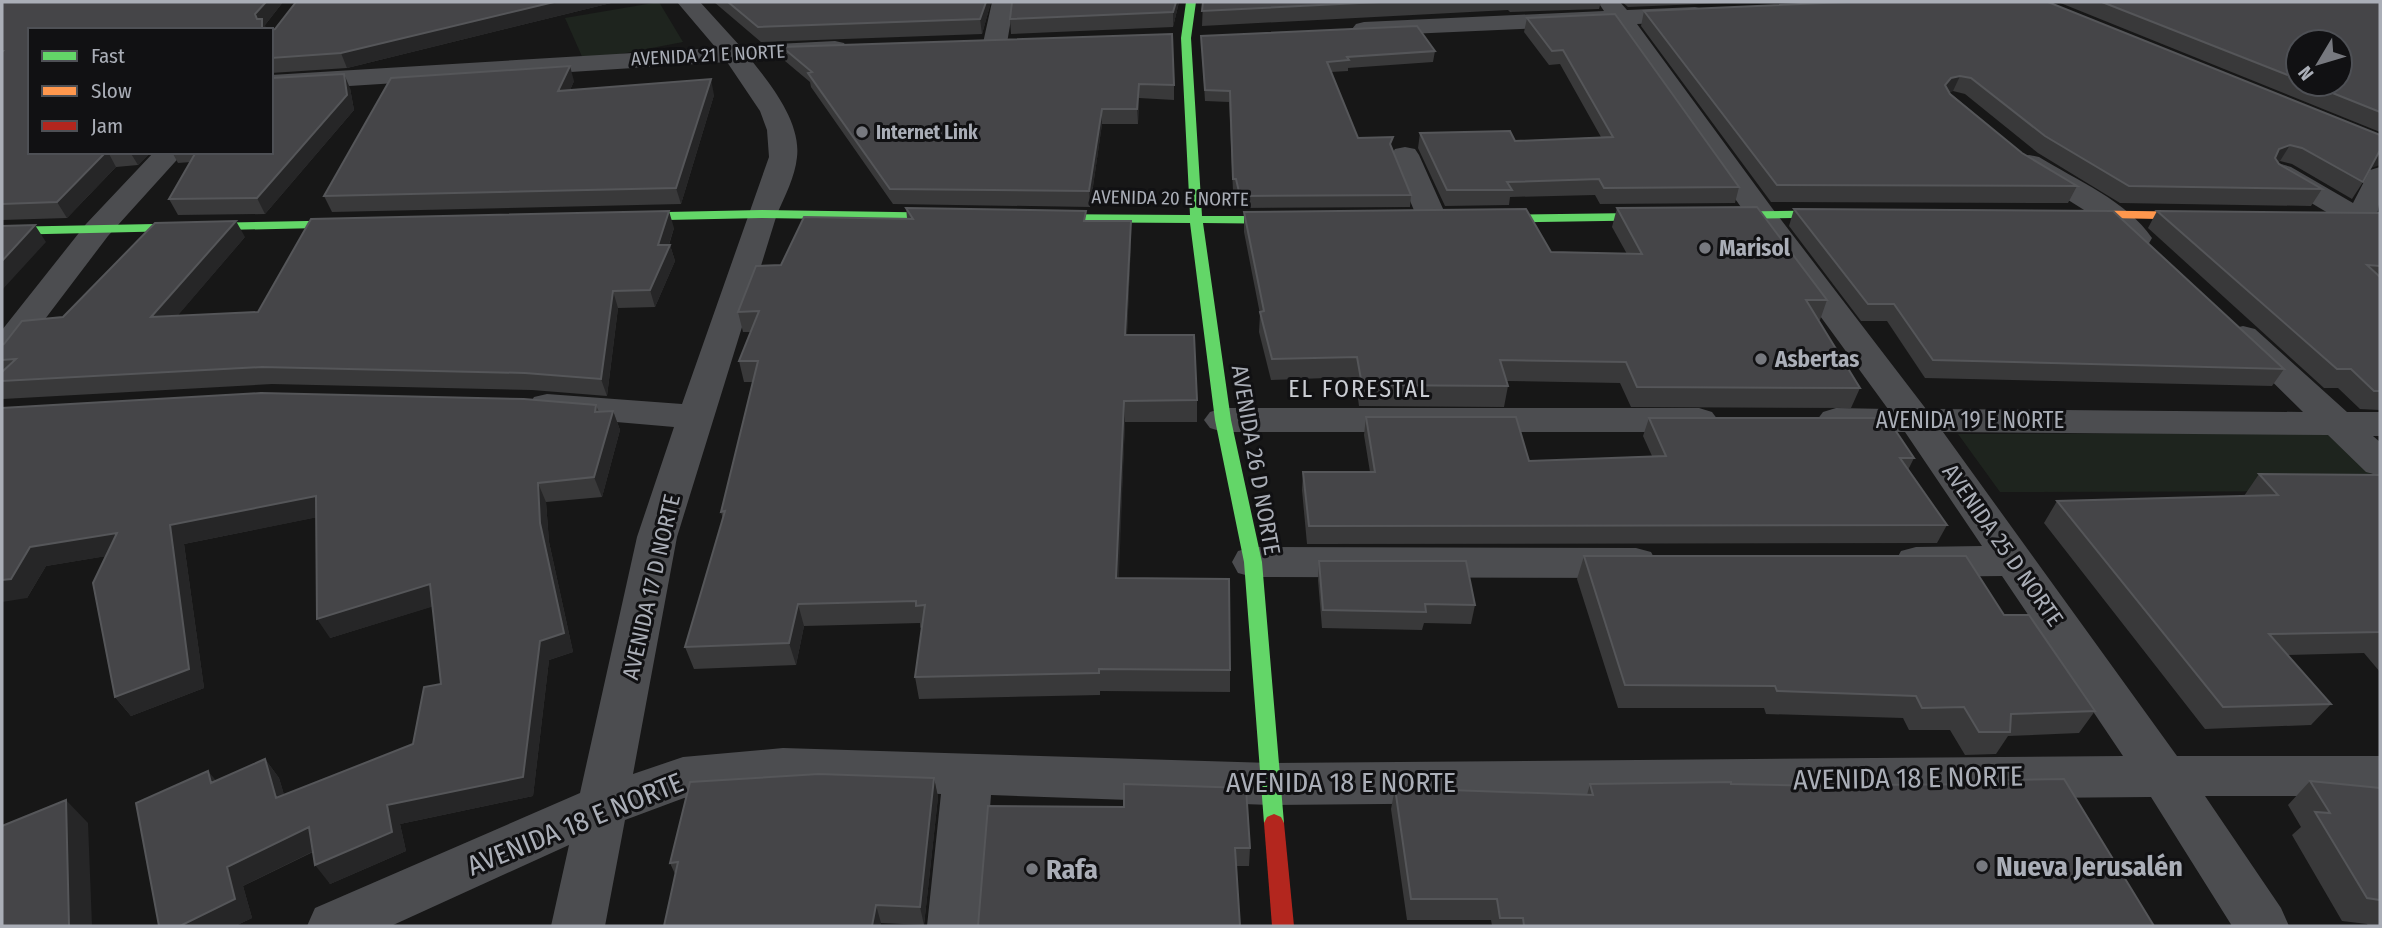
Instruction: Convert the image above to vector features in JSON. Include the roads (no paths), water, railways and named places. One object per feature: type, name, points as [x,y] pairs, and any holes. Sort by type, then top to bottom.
[{"type":"street","name":"AVENIDA 17 D NORTE","points":[[578,926],[655,545],[762,214],[780,173],[784,147],[779,127],[758,85],[690,2]]},
{"type":"street","points":[[995,43],[1003,2]]},
{"type":"street","name":"AVENIDA 26 D NORTE","points":[[1191,2],[1186,38],[1196,220],[1223,419],[1253,562],[1283,926]]},
{"type":"street","points":[[1340,31],[1614,10],[1714,13]]},
{"type":"street","name":"AVENIDA 25 D NORTE","points":[[1614,10],[1761,214],[1915,420],[2164,776],[2262,926]]},
{"type":"street","points":[[1159,38],[1214,36]]},
{"type":"street","points":[[968,44],[1022,42]]},
{"type":"street","name":"AVENIDA 21 E NORTE","points":[[273,83],[864,47]]},
{"type":"street","points":[[2006,144],[2026,161],[2111,214],[2162,261]]},
{"type":"street","points":[[2,354],[97,230],[168,154]]},
{"type":"street","points":[[1405,155],[1440,220],[1869,214]]},
{"type":"street","points":[[2281,173],[2370,219]]},
{"type":"street","points":[[2370,219],[2380,176]]},
{"type":"street","points":[[596,218],[762,214],[979,217]]},
{"type":"street","points":[[2044,214],[2229,216]]},
{"type":"street","name":"AVENIDA 20 E NORTE","points":[[1020,217],[1308,220]]},
{"type":"street","points":[[2321,219],[2370,219]]},
{"type":"street","points":[[2,231],[374,223]]},
{"type":"street","points":[[2223,318],[2380,463]]},
{"type":"street","points":[[519,404],[695,417]]},
{"type":"street","points":[[1223,419],[1735,420]]},
{"type":"street","name":"AVENIDA 19 E NORTE","points":[[1804,420],[2380,424]]},
{"type":"street","points":[[1883,562],[2014,561]]},
{"type":"street","points":[[1253,562],[1679,563]]},
{"type":"street","name":"AVENIDA 18 E NORTE","points":[[334,926],[603,806],[683,778],[727,772],[783,768],[1271,784],[2380,776]]},
{"type":"street","points":[[954,926],[968,775]]},
{"type":"place","name":"Internet Link","points":[[862,132]]},
{"type":"place","name":"Marisol","points":[[1705,248]]},
{"type":"place","name":"Asbertas","points":[[1761,359]]},
{"type":"place","name":"Nueva Jerusalén","points":[[1982,866]]},
{"type":"place","name":"Rafa","points":[[1032,869]]},
{"type":"district","name":"EL FORESTAL","points":[[1360,389]]}]
